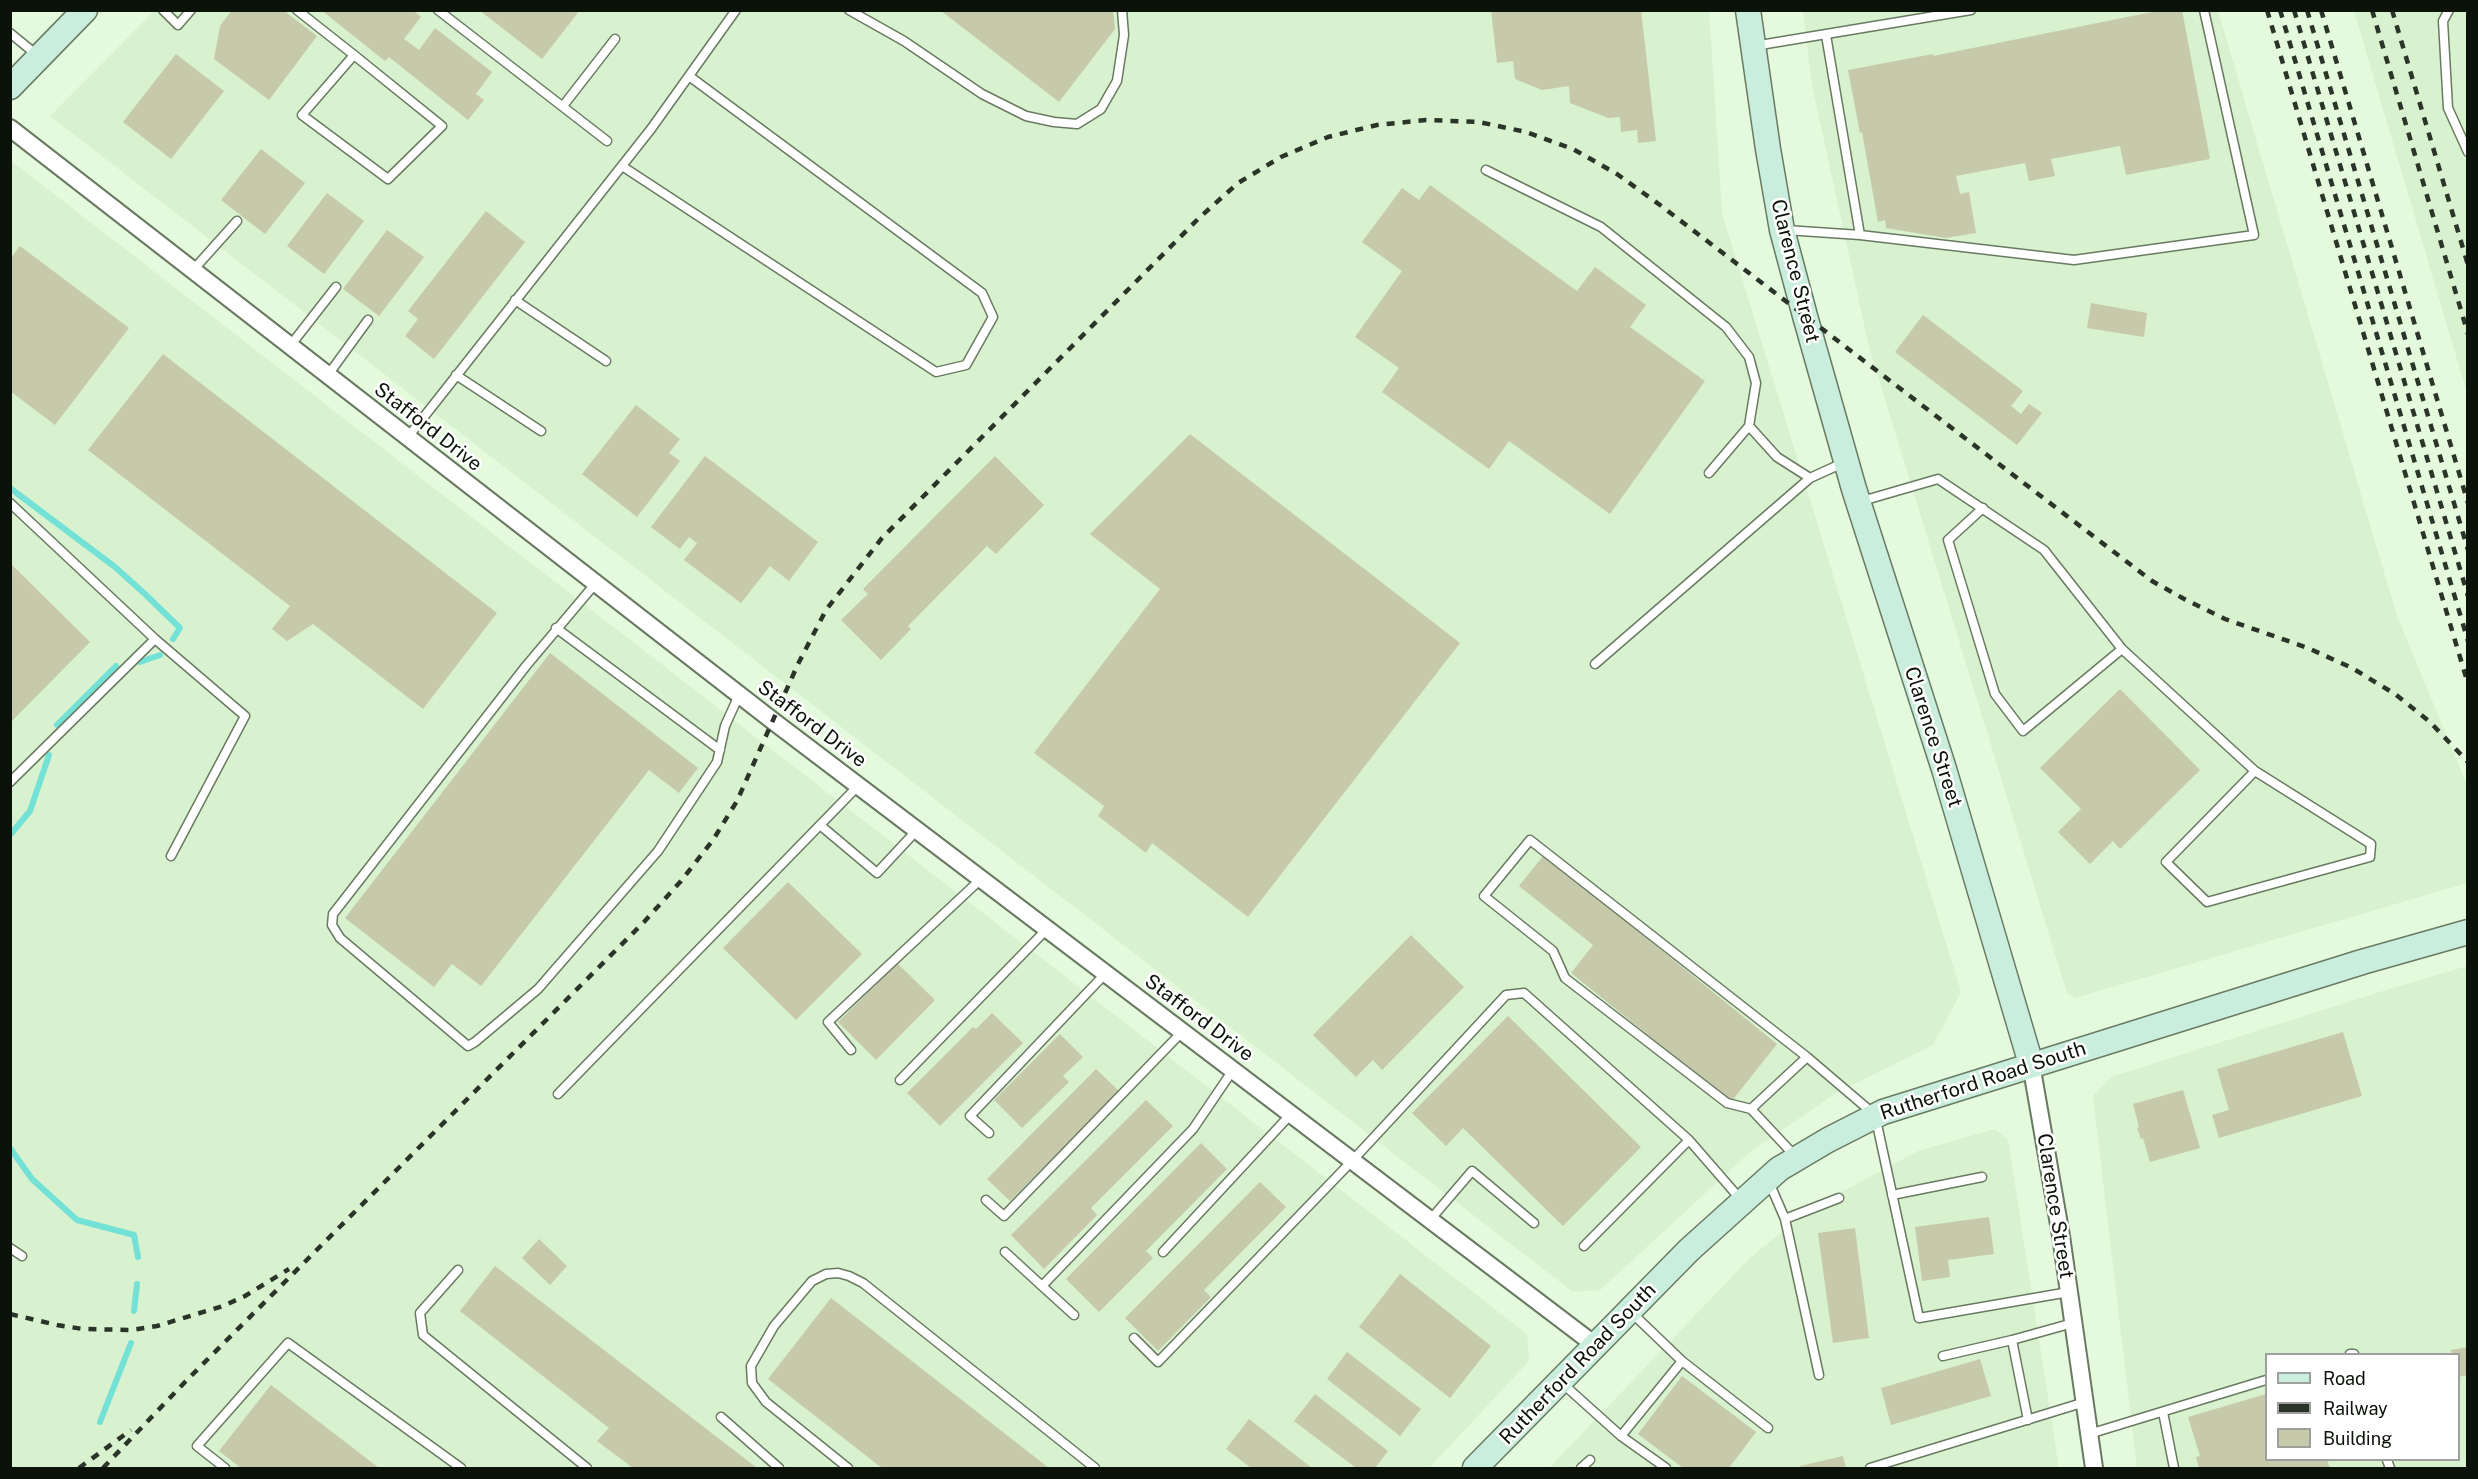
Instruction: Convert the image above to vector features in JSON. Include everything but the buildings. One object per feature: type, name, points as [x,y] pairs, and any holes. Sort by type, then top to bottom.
[{"type":"street","points":[[16,78],[40,57],[85,10]]},
{"type":"street","name":"Clarence Street","points":[[1748,10],[1782,230],[1858,502],[1944,769],[2031,1064],[2069,1292],[2094,1468]]},
{"type":"street","name":"Stafford Drive","points":[[10,128],[739,695],[1595,1345]]},
{"type":"street","name":"Rutherford Road South","points":[[1475,1468],[1689,1251],[1779,1169],[1875,1115],[2031,1064],[2362,962],[2468,932]]},
{"type":"lane","points":[[163,10],[178,25],[191,10]]},
{"type":"lane","points":[[297,10],[354,55],[442,126],[388,179],[302,115],[354,55]]},
{"type":"lane","points":[[438,10],[606,141]]},
{"type":"lane","points":[[408,438],[622,166],[736,10]]},
{"type":"lane","points":[[849,10],[904,40],[982,94],[1026,116],[1077,124],[1101,109],[1117,81],[1124,35],[1122,10]]},
{"type":"lane","points":[[1753,46],[1971,10]]},
{"type":"lane","points":[[1782,230],[1860,235],[2074,260],[2254,235],[2204,10]]},
{"type":"lane","points":[[2450,10],[2443,21],[2448,108],[2468,152]]},
{"type":"lane","points":[[10,33],[40,57]]},
{"type":"lane","points":[[1826,35],[1860,235]]},
{"type":"lane","points":[[563,106],[615,39]]},
{"type":"lane","points":[[622,166],[936,372],[966,365],[993,317],[982,293],[689,76]]},
{"type":"lane","points":[[1486,170],[1601,227],[1726,327],[1749,357],[1756,383],[1749,426],[1709,473]]},
{"type":"lane","points":[[194,269],[237,221]]},
{"type":"lane","points":[[290,346],[336,287]]},
{"type":"lane","points":[[515,300],[606,361]]},
{"type":"lane","points":[[328,375],[368,320]]},
{"type":"lane","points":[[456,375],[542,431]]},
{"type":"lane","points":[[1749,426],[1776,457],[1809,478]]},
{"type":"lane","points":[[1595,664],[1809,478],[1847,462]]},
{"type":"lane","points":[[1858,502],[1938,479],[2044,550],[2122,649],[2254,771],[2372,844],[2370,857],[2207,902],[2166,862],[2254,771]]},
{"type":"lane","points":[[10,503],[155,639],[245,716],[171,856]]},
{"type":"lane","points":[[1983,508],[1948,540],[1995,694],[2023,731],[2122,649]]},
{"type":"lane","points":[[595,584],[556,628],[333,914],[332,925],[340,938],[468,1046],[538,989],[658,851],[717,762],[724,726],[739,695]]},
{"type":"lane","points":[[556,628],[720,750]]},
{"type":"lane","points":[[10,782],[155,639]]},
{"type":"lane","points":[[558,1094],[858,786]]},
{"type":"lane","points":[[820,825],[878,873],[917,831]]},
{"type":"lane","points":[[1797,1158],[1752,1109],[1727,1103],[1565,978],[1553,951],[1484,896],[1530,840],[1807,1057],[1875,1115],[1919,1318],[2069,1292]]},
{"type":"lane","points":[[851,1050],[828,1022],[981,879]]},
{"type":"lane","points":[[900,1080],[1047,929]]},
{"type":"lane","points":[[988,1133],[970,1116],[1106,974]]},
{"type":"lane","points":[[1134,1338],[1158,1362],[1352,1161],[1506,995],[1524,993],[1689,1140],[1743,1202]]},
{"type":"lane","points":[[986,1200],[1004,1216],[1182,1032]]},
{"type":"lane","points":[[1752,1109],[1807,1057]]},
{"type":"lane","points":[[1042,1286],[1193,1129],[1233,1070]]},
{"type":"lane","points":[[1163,1252],[1291,1114]]},
{"type":"lane","points":[[1584,1246],[1689,1140]]},
{"type":"lane","points":[[1430,1220],[1472,1171],[1534,1223]]},
{"type":"lane","points":[[1892,1195],[1982,1177]]},
{"type":"lane","points":[[1768,1179],[1785,1219],[1819,1375]]},
{"type":"lane","points":[[1785,1219],[1839,1198]]},
{"type":"lane","points":[[10,1248],[22,1256]]},
{"type":"lane","points":[[1005,1252],[1074,1315]]},
{"type":"lane","points":[[458,1270],[420,1313],[423,1335],[586,1468]]},
{"type":"lane","points":[[848,1468],[766,1402],[752,1383],[751,1366],[774,1326],[812,1281],[826,1274],[849,1276],[862,1283],[1095,1468]]},
{"type":"lane","points":[[1629,1311],[1682,1361],[1768,1428]]},
{"type":"lane","points":[[1942,1356],[2073,1323]]},
{"type":"lane","points":[[2012,1340],[2028,1420]]},
{"type":"lane","points":[[225,1468],[197,1446],[288,1343],[460,1468]]},
{"type":"lane","points":[[1621,1436],[1682,1361]]},
{"type":"lane","points":[[2089,1434],[2265,1380]]},
{"type":"lane","points":[[1560,1381],[1621,1436],[1666,1468]]},
{"type":"lane","points":[[1870,1468],[2085,1402]]},
{"type":"lane","points":[[2163,1412],[2174,1468]]},
{"type":"lane","points":[[721,1417],[779,1468]]},
{"type":"lane","points":[[1581,1468],[1590,1460]]},
{"type":"shaded area","points":[[154,11],[1709,11],[1722,213],[1961,992],[1933,1045],[1836,1093],[1749,1153],[1600,1290],[1573,1292],[50,116]]},
{"type":"shaded area","points":[[1803,11],[2218,11],[2397,616],[2467,785],[2467,883],[2075,998],[2067,993],[1869,347],[1812,85]]},
{"type":"shaded area","points":[[2354,11],[2467,11],[2467,393]]},
{"type":"shaded area","points":[[10,160],[1527,1334],[1529,1361],[1429,1468],[11,1468]]},
{"type":"shaded area","points":[[2467,966],[2467,1468],[2137,1468],[2093,1096],[2111,1077]]},
{"type":"shaded area","points":[[1995,1129],[2008,1140],[2059,1468],[1549,1468],[1750,1258],[1812,1208],[1918,1151]]},
{"type":"waterway","points":[[10,488],[115,567],[146,595],[180,628],[173,639]]},
{"type":"waterway","points":[[140,662],[160,655]]},
{"type":"waterway","points":[[57,725],[116,666]]},
{"type":"waterway","points":[[10,835],[30,811],[49,755]]},
{"type":"waterway","points":[[10,1148],[32,1179],[77,1220],[134,1235],[138,1257]]},
{"type":"waterway","points":[[134,1311],[137,1284]]},
{"type":"waterway","points":[[100,1422],[131,1343]]},
{"type":"railway","points":[[2267,10],[2468,684]]},
{"type":"railway","points":[[2280,10],[2468,641]]},
{"type":"railway","points":[[2294,10],[2468,596]]},
{"type":"railway","points":[[2307,10],[2468,550]]},
{"type":"railway","points":[[2321,10],[2468,503]]},
{"type":"railway","points":[[2372,10],[2468,334]]},
{"type":"railway","points":[[2392,10],[2468,265]]},
{"type":"railway","points":[[103,1468],[185,1382],[644,922],[681,881],[713,840],[737,801],[798,664],[826,610],[882,538],[1199,218],[1238,183],[1281,157],[1328,137],[1377,125],[1426,120],[1479,122],[1526,132],[1573,149],[1617,174],[1660,205],[2152,581],[2225,619],[2308,648],[2352,668],[2395,694],[2430,722],[2468,762]]},
{"type":"railway","points":[[10,1314],[83,1329],[131,1330],[157,1326],[223,1306],[245,1296],[289,1269]]},
{"type":"railway","points":[[79,1468],[131,1430]]}]
